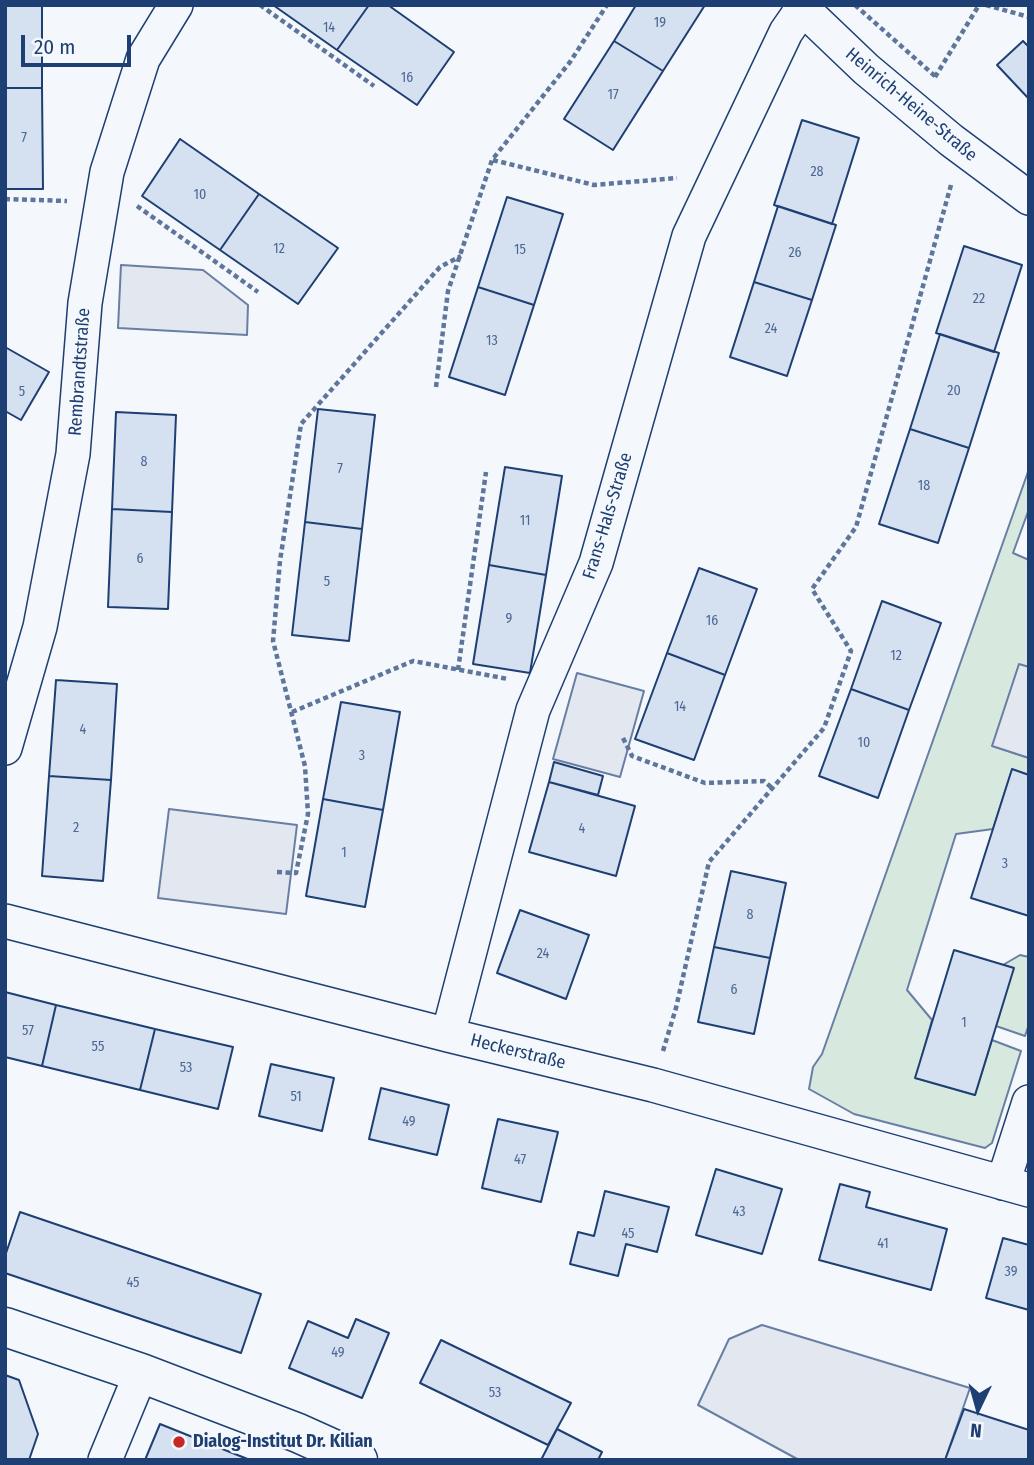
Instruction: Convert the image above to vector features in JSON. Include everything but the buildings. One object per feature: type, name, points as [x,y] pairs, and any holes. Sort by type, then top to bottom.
[{"type":"main road","points":[[5,1327],[141,1373],[298,1433],[358,1460]]},
{"type":"street","name":"Rembrandtstraße","points":[[5,748],[40,627],[73,454],[85,303],[107,172],[143,59],[176,5]]},
{"type":"street","name":"Heinrich-Heine-Straße","points":[[801,7],[866,69],[968,153],[1029,198]]},
{"type":"street","name":"Frans-Hals-Straße","points":[[448,1035],[533,710],[596,562],[689,236],[786,32],[801,7]]},
{"type":"street","name":"Heckerstraße","points":[[5,921],[653,1085],[1016,1187]]},
{"type":"street","points":[[1016,1187],[1029,1102]]},
{"type":"street","points":[[106,1460],[141,1373]]},
{"type":"path","points":[[260,5],[374,86]]},
{"type":"path","points":[[436,387],[448,291],[492,160],[570,62],[607,5]]},
{"type":"path","points":[[855,5],[945,85]]},
{"type":"path","points":[[935,76],[979,5]]},
{"type":"path","points":[[986,5],[1029,17]]},
{"type":"path","points":[[653,1085],[676,1008],[709,862],[824,728],[851,651],[812,589],[856,527],[953,177],[968,153]]},
{"type":"path","points":[[492,160],[594,185],[690,177],[716,181]]},
{"type":"path","points":[[5,199],[105,195],[133,203],[258,292]]},
{"type":"path","points":[[277,873],[296,873],[308,814],[305,766],[273,641],[280,561],[301,424],[440,267],[461,256]]},
{"type":"path","points":[[458,670],[486,472]]},
{"type":"path","points":[[292,712],[413,661],[544,686]]},
{"type":"path","points":[[623,738],[632,756],[705,783],[764,781],[772,788]]},
{"type":"shaded area","points":[[121,265],[203,270],[248,305],[247,335],[118,328]]},
{"type":"shaded area","points":[[1029,469],[1029,509],[1013,553],[1029,560],[1029,667],[1019,665],[993,746],[1029,758],[1029,775],[1012,770],[993,829],[956,834],[907,990],[932,1020],[916,1078],[975,1095],[992,1040],[1021,1051],[992,1143],[985,1148],[854,1114],[809,1089],[813,1067],[822,1054]]},
{"type":"shaded area","points":[[1019,664],[1029,667],[1029,758],[992,746]]},
{"type":"shaded area","points":[[577,673],[644,691],[620,777],[553,759]]},
{"type":"shaded area","points":[[169,809],[297,825],[286,914],[158,898]]},
{"type":"shaded area","points":[[1020,955],[1029,957],[1029,1024],[1025,1036],[996,1026],[1013,968],[1003,965]]},
{"type":"shaded area","points":[[762,1325],[970,1388],[945,1460],[799,1460],[698,1405],[729,1339]]},
{"type":"place","name":"Dialog-Institut Dr. Kilian","points":[[179,1442]]}]
